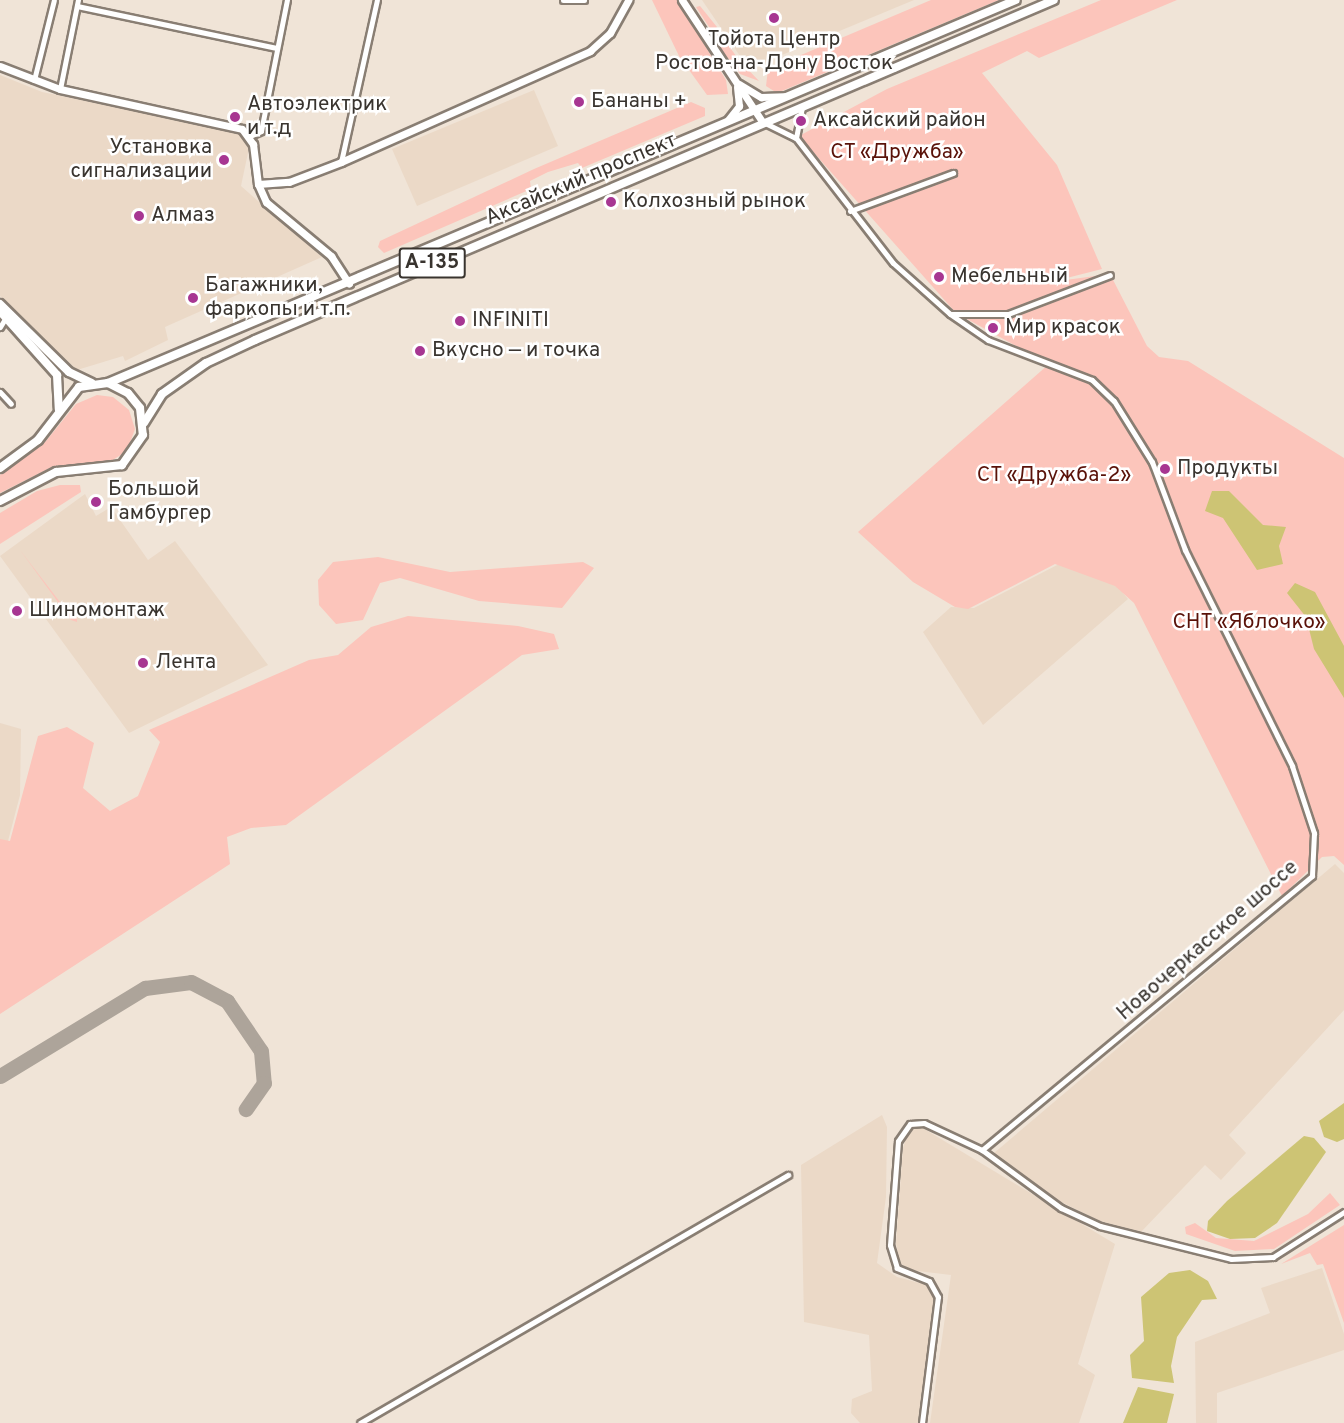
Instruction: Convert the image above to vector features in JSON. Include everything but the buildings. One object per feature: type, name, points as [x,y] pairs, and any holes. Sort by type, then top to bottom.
[{"type":"main road","name":"Аксайский проспект","points":[[108,383],[349,284],[1016,0]]},
{"type":"main road","name":"Аксайский проспект","points":[[0,501],[56,472],[122,465],[139,448],[144,423],[162,394],[206,363],[804,105],[1054,0]]},
{"type":"main road","points":[[709,146],[714,138],[753,122],[753,111]]},
{"type":"main road","points":[[0,304],[69,372],[92,383],[108,383],[128,393],[144,423]]},
{"type":"main road","points":[[3,314],[57,375],[59,409]]},
{"type":"main road","points":[[0,468],[39,440],[68,395],[92,383]]},
{"type":"street","points":[[34,80],[54,0]]},
{"type":"street","points":[[250,136],[261,131],[287,0]]},
{"type":"street","points":[[341,162],[376,0]]},
{"type":"street","points":[[563,0],[584,0]]},
{"type":"street","points":[[258,184],[289,182],[341,162],[590,51],[605,39],[628,0]]},
{"type":"street","points":[[682,0],[763,123],[796,138],[804,105]]},
{"type":"street","points":[[60,89],[77,3],[277,48]]},
{"type":"street","points":[[0,66],[60,89],[236,127],[250,136],[258,184],[266,202],[331,255],[349,284]]},
{"type":"street","points":[[734,79],[761,97],[789,95]]},
{"type":"street","points":[[723,123],[739,106],[734,79]]},
{"type":"street","name":"Новочеркасское шоссе","points":[[796,138],[850,211],[893,263],[950,314],[987,340],[1092,380],[1125,418],[1152,462],[1185,550],[1292,765],[1315,848],[1312,876],[1287,899],[982,1150]]},
{"type":"street","points":[[850,211],[952,173]]},
{"type":"street","points":[[950,314],[1008,314],[1110,275]]},
{"type":"street","points":[[0,327],[3,314]]},
{"type":"street","points":[[0,392],[11,404]]},
{"type":"street","points":[[922,1423],[938,1297],[929,1281],[899,1270],[892,1259],[898,1141],[905,1128],[918,1122],[982,1150],[1061,1208],[1100,1226],[1231,1259],[1273,1257],[1344,1212]]},
{"type":"street","points":[[360,1423],[788,1175]]},
{"type":"shaded area","points":[[702,0],[914,0],[758,65],[742,59]]},
{"type":"shaded area","name":"Алмаз","points":[[0,75],[42,92],[242,133],[249,148],[241,186],[322,257],[165,327],[168,340],[125,361],[123,356],[77,370],[0,296]]},
{"type":"shaded area","points":[[534,90],[558,146],[417,206],[392,149]]},
{"type":"shaded area","points":[[1212,491],[1229,491],[1263,525],[1286,527],[1279,546],[1283,564],[1257,570],[1223,518],[1205,511]]},
{"type":"shaded area","name":"Лента","points":[[85,494],[96,516],[111,507],[148,560],[175,541],[268,665],[129,733],[0,556]]},
{"type":"shaded area","points":[[1063,562],[1114,582],[1128,599],[983,725],[923,632],[951,607],[974,608]]},
{"type":"shaded area","points":[[1295,583],[1315,592],[1344,646],[1344,698],[1314,649],[1306,617],[1287,593]]},
{"type":"shaded area","points":[[0,723],[21,729],[20,795],[7,845],[0,843]]},
{"type":"shaded area","points":[[1335,864],[1344,873],[1344,1010],[1229,1135],[1246,1153],[1221,1180],[1205,1165],[1141,1232],[1100,1221],[1057,1200],[994,1153]]},
{"type":"shaded area","points":[[1344,1103],[1344,1139],[1337,1142],[1324,1137],[1319,1121]]},
{"type":"shaded area","points":[[882,1115],[887,1127],[886,1197],[877,1263],[897,1277],[927,1285],[934,1297],[919,1423],[860,1423],[851,1413],[852,1399],[872,1391],[869,1335],[804,1322],[801,1165]]},
{"type":"shaded area","points":[[916,1124],[1115,1244],[1078,1364],[1095,1375],[1079,1423],[930,1423],[951,1275],[901,1269],[896,1243],[903,1148],[909,1128]]},
{"type":"shaded area","points":[[1304,1136],[1314,1138],[1326,1152],[1277,1223],[1255,1238],[1230,1239],[1207,1231],[1208,1221],[1227,1201]]},
{"type":"shaded area","points":[[1322,1268],[1344,1334],[1344,1350],[1217,1393],[1217,1423],[1196,1423],[1195,1342],[1270,1313],[1261,1288]]},
{"type":"shaded area","points":[[1190,1270],[1208,1281],[1217,1299],[1202,1300],[1177,1337],[1171,1366],[1174,1383],[1132,1378],[1130,1355],[1144,1341],[1141,1297],[1169,1273]]},
{"type":"shaded area","points":[[1138,1387],[1174,1394],[1167,1423],[1123,1423]]},
{"type":"green space","points":[[652,0],[677,0],[726,80],[728,94],[707,95],[679,56]]},
{"type":"green space","points":[[931,0],[999,0],[777,93],[766,86],[768,69]]},
{"type":"green space","points":[[1101,0],[1177,0],[1039,58],[1027,51],[982,73],[1057,165],[1102,269],[1051,282],[1110,274],[1147,346],[1159,357],[1188,361],[1344,458],[1344,865],[1334,856],[1322,857],[1282,896],[1134,603],[1115,586],[1055,564],[968,609],[955,607],[913,582],[858,532],[1049,364],[956,313],[799,136],[887,89]]},
{"type":"green space","points":[[700,6],[717,27],[713,33],[696,7]]},
{"type":"green space","points":[[726,42],[759,81],[740,74],[717,44]]},
{"type":"green space","points":[[691,102],[705,108],[705,116],[582,168],[578,163],[548,172],[530,181],[531,189],[384,253],[378,247],[380,241],[534,169]]},
{"type":"green space","points":[[97,395],[113,397],[129,410],[135,429],[127,451],[108,463],[54,466],[0,493],[0,475],[46,441],[76,404]]},
{"type":"green space","points":[[60,485],[80,485],[81,492],[0,544],[0,513],[37,491]]},
{"type":"green space","points":[[20,550],[73,619],[77,617],[77,622],[71,620]]},
{"type":"green space","points":[[378,557],[450,572],[583,562],[594,568],[562,608],[479,601],[400,578],[380,583],[363,620],[336,624],[319,605],[318,580],[333,562]]},
{"type":"green space","points":[[408,616],[518,626],[554,634],[559,649],[522,655],[286,825],[251,828],[227,837],[230,864],[0,1014],[0,839],[10,841],[38,736],[67,727],[94,743],[83,788],[110,811],[138,796],[160,742],[149,730],[309,660],[338,655],[371,627]]},
{"type":"green space","points":[[1330,1193],[1340,1205],[1274,1249],[1235,1251],[1186,1234],[1185,1227],[1195,1223],[1216,1238],[1254,1241],[1308,1214]]},
{"type":"green space","points":[[1344,1225],[1344,1323],[1323,1264],[1317,1265],[1310,1253],[1281,1264]]},
{"type":"taxiway","points":[[0,1076],[145,988],[191,982],[227,1001],[261,1051],[264,1083],[246,1109]]},
{"type":"place","name":"Тойота Центр Ростов-на-Дону Восток","points":[[774,18]]},
{"type":"place","name":"Бананы +","points":[[579,102]]},
{"type":"place","name":"Автоэлектрик и т.д","points":[[235,117]]},
{"type":"place","name":"Аксайский район","points":[[801,121]]},
{"type":"place","name":"Установка сигнализации","points":[[224,160]]},
{"type":"place","name":"Колхозный рынок","points":[[611,202]]},
{"type":"place","name":"Алмаз","points":[[139,216]]},
{"type":"place","name":"Мебельный","points":[[939,277]]},
{"type":"place","name":"Багажники, фаркопы и т.п.","points":[[193,298]]},
{"type":"place","name":"INFINITI","points":[[460,321]]},
{"type":"place","name":"Мир красок","points":[[993,328]]},
{"type":"place","name":"Вкусно — и точка","points":[[420,351]]},
{"type":"place","name":"Продукты","points":[[1165,469]]},
{"type":"place","name":"Большой Гамбургер","points":[[96,502]]},
{"type":"place","name":"Шиномонтаж","points":[[17,611]]},
{"type":"place","name":"Лента","points":[[143,663]]},
{"type":"park label","name":"СТ «Дружба»","points":[[897,153]]},
{"type":"park label","name":"СТ «Дружба-2»","points":[[1054,476]]},
{"type":"park label","name":"СНТ «Яблочко»","points":[[1249,623]]}]
